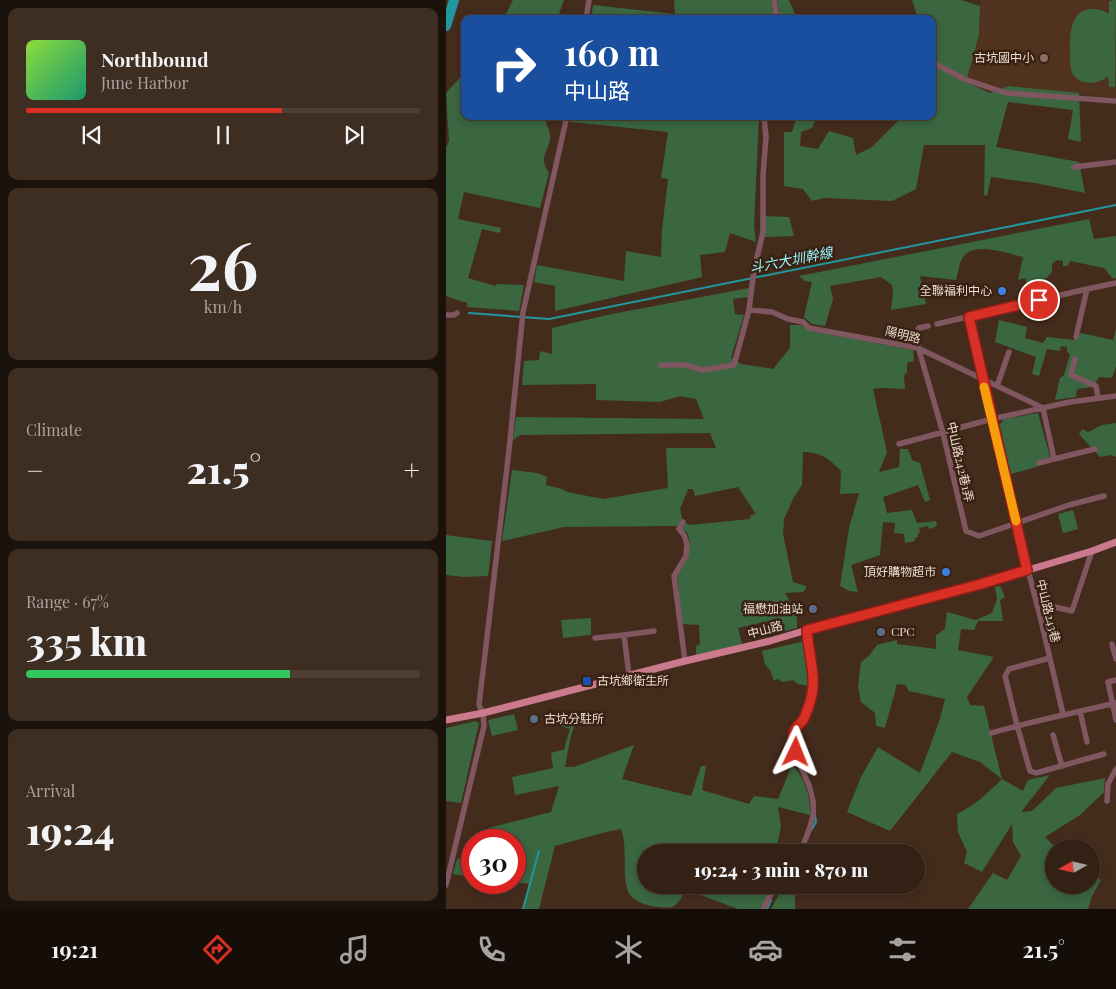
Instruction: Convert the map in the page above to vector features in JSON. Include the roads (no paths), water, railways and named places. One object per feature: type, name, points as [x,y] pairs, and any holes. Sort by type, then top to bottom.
[{"type":"main road","name":"中山路","points":[[446,720],[483,713],[770,641],[981,584],[1116,542]]},
{"type":"street","points":[[587,15],[589,0]]},
{"type":"street","points":[[774,0],[776,15]]},
{"type":"street","points":[[936,64],[964,79],[1006,93],[1116,102]]},
{"type":"street","points":[[446,885],[484,726],[483,713],[479,705],[482,666],[509,450],[522,319],[566,120]]},
{"type":"street","points":[[661,365],[685,365],[702,370],[734,365],[749,310],[754,270],[763,232],[763,176],[766,137],[764,120]]},
{"type":"street","points":[[1074,167],[1116,162]]},
{"type":"street","points":[[937,324],[1087,288],[1116,283]]},
{"type":"street","points":[[1076,337],[1087,288]]},
{"type":"street","name":"陽明路","points":[[749,310],[772,312],[788,319],[803,322],[809,328],[918,348],[1043,408]]},
{"type":"street","points":[[446,315],[457,313]]},
{"type":"street","name":"中山路243巷","points":[[969,317],[1016,524],[1063,714]]},
{"type":"street","points":[[918,348],[916,332],[918,328],[928,326]]},
{"type":"street","name":"中山路242巷1弄","points":[[918,348],[943,433],[966,531],[980,536],[1016,524]]},
{"type":"street","points":[[997,386],[1009,352]]},
{"type":"street","points":[[1075,359],[1071,376],[1096,386],[1098,397]]},
{"type":"street","points":[[899,444],[992,419],[1098,397],[1116,396]]},
{"type":"street","points":[[1043,408],[1054,459]]},
{"type":"street","points":[[1039,463],[1094,449]]},
{"type":"street","points":[[1016,524],[1069,505],[1104,496]]},
{"type":"street","points":[[683,522],[679,528],[687,544],[686,556],[674,576],[685,661]]},
{"type":"street","points":[[1037,603],[1072,611],[1092,551]]},
{"type":"street","points":[[803,844],[814,819],[814,806],[810,788],[798,763],[793,741],[795,729],[802,722],[811,700],[814,678],[807,630]]},
{"type":"street","points":[[595,638],[654,632]]},
{"type":"street","points":[[624,635],[629,675]]},
{"type":"street","points":[[1112,644],[1116,659]]},
{"type":"street","name":"中山路243巷","points":[[1050,658],[1008,669],[1006,673],[1005,680],[1016,725],[1030,771],[1036,773],[1104,754]]},
{"type":"street","points":[[1116,680],[1108,682],[1114,703],[1116,720]]},
{"type":"street","points":[[991,733],[1016,725],[1114,703]]},
{"type":"street","points":[[1080,711],[1087,742]]},
{"type":"street","points":[[1053,734],[1062,766]]},
{"type":"street","points":[[1107,801],[1108,784],[1116,769]]},
{"type":"street","points":[[763,909],[771,894]]},
{"type":"waterway","points":[[446,26],[454,0]]},
{"type":"waterway","name":"斗六大圳幹線","points":[[469,313],[549,319],[1116,205]]},
{"type":"waterway","points":[[812,829],[816,822],[815,815]]},
{"type":"waterway","points":[[523,909],[539,851]]},
{"type":"waterway","points":[[767,909],[771,900]]},
{"type":"place","name":"古坑國中小","points":[[1044,58]]},
{"type":"place","name":"全聯福利中心","points":[[1002,291]]},
{"type":"place","name":"頂好購物超市","points":[[946,572]]},
{"type":"place","name":"福懋加油站","points":[[813,609]]},
{"type":"place","name":"CPC","points":[[881,632]]},
{"type":"place","name":"古坑鄉衛生所","points":[[587,681]]},
{"type":"place","name":"古坑分駐所","points":[[534,719]]}]
